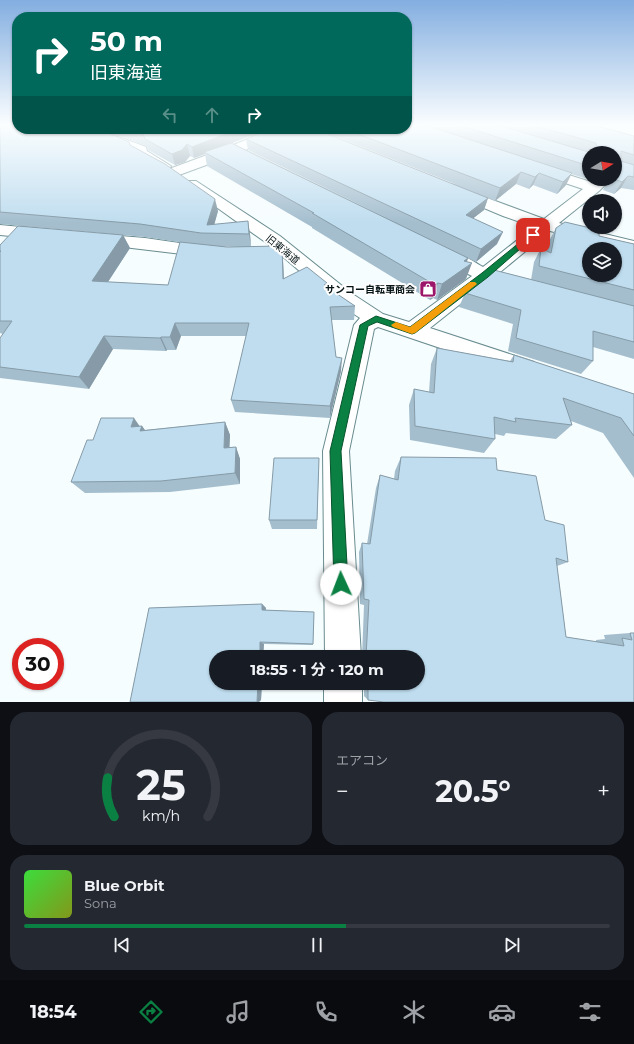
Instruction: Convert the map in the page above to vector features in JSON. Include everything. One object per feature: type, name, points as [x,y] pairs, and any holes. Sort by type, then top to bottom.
[{"type":"street","name":"旧東海道","points":[[150,158],[174,172],[274,240],[344,298],[376,319],[545,374]]},
{"type":"street","points":[[174,172],[213,158]]},
{"type":"street","points":[[250,158],[254,160]]},
{"type":"street","points":[[526,165],[582,179]]},
{"type":"street","points":[[443,186],[509,213],[545,225],[634,246]]},
{"type":"street","points":[[412,331],[485,275],[595,186]]},
{"type":"street","points":[[0,230],[224,253]]},
{"type":"street","points":[[429,247],[485,275],[530,287]]},
{"type":"street","points":[[266,253],[288,253]]},
{"type":"street","points":[[343,650],[336,451],[364,325],[376,319]]},
{"type":"street","points":[[343,690],[343,702]]},
{"type":"building","points":[[0,158],[154,158],[165,164],[215,199],[207,225],[248,221],[249,234],[201,233],[140,224],[0,212]]},
{"type":"building","points":[[214,158],[261,158],[468,258],[464,261],[472,263],[442,284],[438,283],[435,285],[312,213],[314,213]]},
{"type":"building","points":[[286,158],[387,158],[488,198],[466,215],[503,232],[481,249]]},
{"type":"building","points":[[421,158],[525,158],[572,173],[563,182],[539,173],[535,177],[521,172],[500,188]]},
{"type":"building","points":[[563,158],[582,158],[582,164]]},
{"type":"building","points":[[622,161],[634,165],[634,177],[628,176],[622,182]]},
{"type":"building","points":[[565,222],[582,226],[582,234],[599,234],[599,236],[634,244],[634,290],[602,282],[622,282],[622,242],[582,242],[582,277],[539,266],[541,248],[551,253],[556,228]]},
{"type":"building","points":[[18,226],[123,235],[92,281],[168,285],[180,242],[227,247],[282,246],[283,279],[307,267],[327,283],[324,285],[355,306],[330,307],[336,357],[342,358],[330,406],[231,400],[249,323],[175,323],[170,337],[160,338],[104,336],[79,377],[0,367],[0,338],[12,321],[0,321],[0,245]]},
{"type":"building","points":[[494,270],[634,306],[634,342],[593,331],[593,361],[516,338],[521,310],[465,293]]},
{"type":"building","points":[[437,348],[513,362],[514,355],[634,394],[634,436],[621,418],[563,398],[572,425],[515,418],[516,422],[494,417],[495,439],[415,426],[414,389],[434,393]]},
{"type":"building","points":[[101,418],[134,418],[131,427],[142,426],[140,431],[225,422],[224,448],[236,447],[235,473],[161,481],[71,482],[87,440],[93,440]]},
{"type":"building","points":[[401,457],[496,458],[497,470],[536,476],[545,520],[564,525],[568,562],[556,558],[566,637],[624,646],[622,638],[632,640],[630,633],[634,633],[634,702],[384,702],[368,700],[368,690],[425,690],[425,650],[366,650],[369,600],[364,599],[362,543],[370,544],[380,475],[398,480]]},
{"type":"building","points":[[274,458],[319,458],[317,520],[269,520]]},
{"type":"building","points":[[262,604],[262,610],[314,612],[313,644],[260,642],[260,650],[209,650],[209,690],[258,690],[257,702],[130,702],[149,608]]},
{"type":"slow traffic","points":[[396,325],[412,331],[473,284]]},
{"type":"place","name":"サンコー自転車商会","points":[[428,289]]},
{"type":"route","points":[[341,584],[336,451],[364,325],[376,319],[412,331],[485,275],[533,235]]}]
